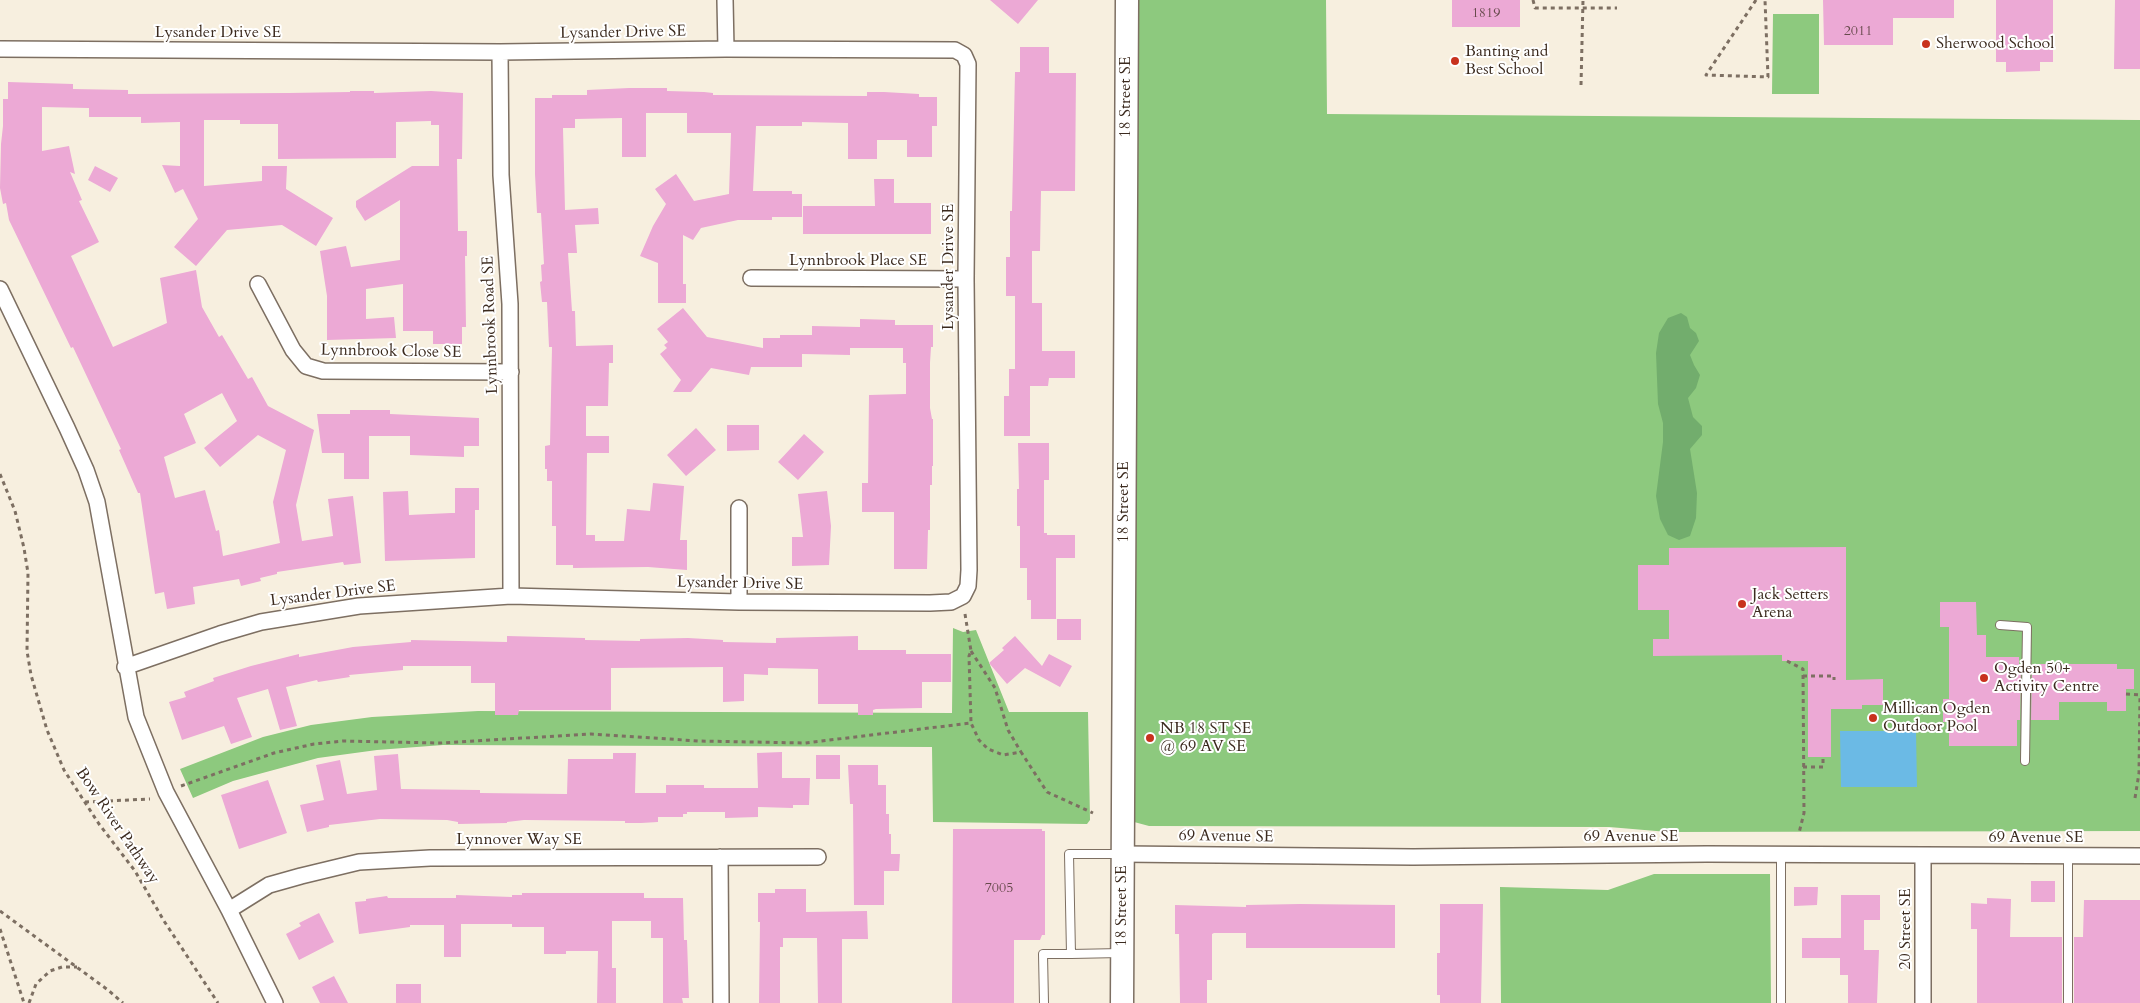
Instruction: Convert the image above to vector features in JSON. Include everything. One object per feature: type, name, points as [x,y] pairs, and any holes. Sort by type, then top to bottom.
[{"type":"street","points":[[725,0],[726,49]]},
{"type":"street","name":"18 Street SE","points":[[1122,1003],[1127,0]]},
{"type":"street","name":"Lysander Drive SE","points":[[0,50],[500,52],[726,49],[955,50],[964,55],[968,64],[966,279],[969,570],[968,586],[963,596],[951,602],[930,603],[739,602],[511,596],[359,606],[261,622],[126,667]]},
{"type":"street","name":"Lynnbrook Road SE","points":[[500,52],[501,175],[510,304],[511,596]]},
{"type":"street","name":"Lynnbrook Place SE","points":[[750,278],[966,279]]},
{"type":"street","name":"Lynnbrook Close SE","points":[[258,284],[292,350],[306,366],[323,371],[511,372]]},
{"type":"street","points":[[0,289],[67,428],[97,502],[136,717],[166,792],[229,910],[275,1003]]},
{"type":"street","points":[[739,508],[739,602]]},
{"type":"street","name":"69 Avenue SE","points":[[1122,854],[1413,857],[2140,856]]},
{"type":"street","name":"20 Street SE","points":[[1923,855],[1923,1003]]},
{"type":"street","points":[[720,857],[722,1003]]},
{"type":"street","name":"Lynnover Way SE","points":[[229,910],[269,885],[359,862],[430,858],[818,857]]},
{"type":"lane","points":[[2000,625],[2027,627],[2025,761]]},
{"type":"lane","points":[[1071,954],[1069,854],[1122,854]]},
{"type":"lane","points":[[1781,855],[1781,1003]]},
{"type":"lane","points":[[2068,855],[2068,1003]]},
{"type":"lane","points":[[1044,1003],[1043,954],[1122,953]]},
{"type":"path","points":[[1533,0],[1535,8],[1617,8]]},
{"type":"path","points":[[1581,85],[1583,0]]},
{"type":"path","points":[[1756,0],[1706,75],[1768,78],[1765,0]]},
{"type":"path","name":"Bow River Pathway","points":[[0,474],[15,511],[28,573],[27,651],[31,675],[47,730],[64,770],[84,802],[98,824],[135,871],[164,920],[218,1003]]},
{"type":"path","points":[[963,596],[970,651],[970,723],[979,740],[988,749],[1003,755],[1021,752]]},
{"type":"path","points":[[970,651],[995,688],[1008,730],[1047,792],[1093,813]]},
{"type":"path","points":[[1787,661],[1802,669],[1803,676],[1804,813],[1799,833]]},
{"type":"path","points":[[1803,676],[1834,676],[1834,680]]},
{"type":"path","points":[[2126,694],[2140,695],[2139,773],[2135,798]]},
{"type":"path","points":[[84,802],[145,800],[274,753],[314,744],[343,741],[440,743],[591,734],[698,741],[805,743],[970,723]]},
{"type":"path","points":[[1803,767],[1823,767],[1823,757]]},
{"type":"path","points":[[0,911],[123,1003]]},
{"type":"path","points":[[0,929],[24,1003]]},
{"type":"path","points":[[29,1003],[36,984],[50,971],[62,968],[77,968]]},
{"type":"green space","points":[[1127,0],[1326,0],[1327,114],[2140,120],[2140,831],[1668,832],[1609,827],[1149,826],[1123,819]]},
{"type":"green space","points":[[1773,14],[1819,14],[1819,94],[1772,94]]},
{"type":"green space","points":[[1681,313],[1687,317],[1690,328],[1696,333],[1699,341],[1690,355],[1700,375],[1696,388],[1688,398],[1693,417],[1702,426],[1702,435],[1690,449],[1697,493],[1696,518],[1690,536],[1679,540],[1668,535],[1660,519],[1656,496],[1663,442],[1663,423],[1658,404],[1656,353],[1659,333],[1668,318]]},
{"type":"green space","points":[[953,628],[963,632],[976,630],[1009,712],[1088,712],[1090,820],[1087,824],[933,822],[932,747],[443,745],[377,750],[318,758],[233,781],[193,798],[180,769],[263,737],[311,725],[372,717],[478,711],[952,713]]},
{"type":"green space","points":[[1654,874],[1770,874],[1771,1003],[1501,1003],[1500,887],[1608,890]]},
{"type":"water","points":[[1840,731],[1916,731],[1917,787],[1841,787]]},
{"type":"building","points":[[990,0],[1038,0],[1018,24]]},
{"type":"building","points":[[1452,0],[1520,0],[1520,27],[1452,27]]},
{"type":"building","points":[[1823,0],[1954,0],[1954,18],[1893,18],[1893,45],[1824,45]]},
{"type":"building","points":[[1996,0],[2053,0],[2053,62],[2040,62],[2040,71],[2006,72],[2006,62],[1996,62]]},
{"type":"building","points":[[2115,0],[2140,0],[2140,69],[2114,69]]},
{"type":"building","points":[[1020,47],[1049,47],[1049,73],[1076,73],[1075,191],[1041,191],[1040,251],[1032,251],[1032,303],[1042,303],[1042,351],[1075,351],[1075,378],[1049,378],[1048,386],[1030,386],[1030,436],[1004,436],[1004,396],[1009,396],[1009,369],[1015,369],[1015,296],[1006,296],[1006,257],[1010,257],[1015,72],[1020,72]]},
{"type":"building","points":[[8,82],[73,84],[73,89],[128,90],[128,94],[350,91],[374,91],[374,93],[431,91],[463,93],[462,159],[457,159],[458,231],[467,231],[467,256],[465,256],[466,327],[462,327],[462,344],[433,344],[433,331],[403,331],[403,284],[366,289],[366,319],[394,317],[396,338],[327,340],[327,296],[320,251],[346,246],[351,267],[400,260],[400,200],[365,221],[356,207],[356,201],[412,166],[439,166],[439,125],[431,125],[431,121],[396,122],[396,158],[278,159],[278,124],[240,124],[240,120],[204,120],[204,186],[262,181],[262,166],[287,166],[286,189],[333,218],[316,246],[282,225],[227,230],[196,266],[174,247],[198,219],[183,189],[175,193],[162,165],[180,166],[180,122],[141,123],[141,117],[89,117],[89,108],[42,107],[42,151],[69,146],[75,174],[70,172],[82,200],[79,201],[99,242],[71,256],[113,347],[167,323],[160,278],[196,270],[202,307],[219,337],[222,335],[248,379],[252,377],[268,406],[314,430],[296,505],[302,541],[333,536],[328,499],[353,496],[361,563],[344,565],[343,562],[277,572],[277,574],[260,578],[261,581],[241,586],[239,579],[193,587],[195,604],[167,609],[164,592],[155,594],[140,493],[138,493],[119,450],[121,449],[73,347],[71,348],[9,220],[6,203],[3,204],[0,188],[3,99],[8,99]],"holes":[[[222,393],[237,421],[204,448],[220,467],[258,435],[286,450],[273,502],[280,543],[223,556],[219,530],[216,531],[205,490],[175,498],[164,457],[196,443],[184,414]]]},
{"type":"building","points":[[667,88],[667,91],[704,92],[713,93],[713,95],[867,96],[867,92],[884,92],[919,94],[919,97],[937,97],[937,126],[932,126],[932,157],[907,157],[907,140],[877,140],[877,159],[848,159],[848,123],[802,122],[802,126],[756,126],[753,191],[792,191],[792,194],[802,194],[802,217],[772,217],[772,220],[738,220],[701,228],[693,240],[683,235],[683,284],[686,284],[686,303],[658,303],[658,263],[640,256],[653,226],[666,204],[655,189],[676,174],[694,201],[729,194],[731,133],[687,133],[687,113],[646,113],[646,157],[622,157],[622,118],[575,119],[575,128],[563,128],[565,210],[598,208],[599,224],[575,225],[577,253],[568,253],[572,311],[575,311],[576,346],[613,345],[613,363],[609,363],[608,406],[586,406],[586,436],[609,436],[609,453],[587,453],[586,535],[595,535],[595,541],[624,541],[627,509],[650,511],[653,483],[684,486],[680,540],[687,540],[687,570],[648,567],[573,568],[573,565],[556,565],[556,526],[552,526],[552,481],[547,481],[547,469],[545,469],[545,446],[550,445],[552,347],[549,347],[547,302],[542,302],[540,282],[542,281],[541,265],[544,264],[541,213],[537,213],[535,98],[552,98],[552,95],[587,95],[587,90]]},
{"type":"building","points":[[95,166],[118,178],[110,192],[88,180]]},
{"type":"building","points":[[874,179],[894,179],[894,203],[931,203],[931,234],[803,234],[803,206],[875,206]]},
{"type":"building","points":[[683,308],[707,337],[763,348],[763,338],[780,338],[780,335],[812,335],[812,326],[860,327],[860,319],[895,320],[895,325],[933,325],[933,347],[931,347],[930,363],[930,408],[933,419],[933,466],[932,485],[930,485],[930,530],[928,530],[927,569],[894,569],[894,512],[862,512],[862,483],[868,483],[869,395],[906,394],[906,363],[903,363],[903,348],[850,348],[850,355],[802,354],[802,367],[751,367],[749,375],[711,368],[691,392],[673,392],[681,380],[660,354],[667,348],[664,345],[668,342],[657,329]]},
{"type":"building","points":[[350,410],[390,410],[390,414],[479,418],[479,446],[464,446],[464,457],[410,455],[410,436],[369,436],[369,479],[344,479],[344,453],[322,453],[317,414],[350,414]]},
{"type":"building","points":[[727,425],[759,425],[759,450],[727,451]]},
{"type":"building","points":[[696,428],[716,450],[686,476],[667,455]]},
{"type":"building","points":[[804,434],[824,452],[798,480],[778,462]]},
{"type":"building","points":[[1018,443],[1049,443],[1049,480],[1044,480],[1044,533],[1047,533],[1047,535],[1075,535],[1075,558],[1056,558],[1056,619],[1031,619],[1031,600],[1027,600],[1027,568],[1020,568],[1020,526],[1017,526],[1017,489],[1019,489]]},
{"type":"building","points":[[455,488],[479,488],[479,510],[475,510],[475,558],[385,561],[383,492],[408,491],[409,515],[455,513]]},
{"type":"building","points":[[827,491],[831,526],[829,565],[792,566],[792,537],[803,537],[798,494]]},
{"type":"building","name":"Jack Setters Arena","points":[[1846,547],[1846,680],[1883,679],[1883,705],[1862,705],[1862,709],[1831,709],[1831,757],[1808,757],[1808,661],[1782,661],[1782,655],[1653,656],[1653,639],[1669,639],[1669,610],[1638,610],[1638,565],[1669,565],[1669,548]]},
{"type":"building","name":"Ogden 50+ Activity Centre","points":[[1940,602],[1976,602],[1977,635],[1986,635],[1986,657],[2019,657],[2019,664],[2021,664],[2020,720],[2017,720],[2017,746],[1949,746],[1949,722],[1943,722],[1943,699],[1949,699],[1949,627],[1940,627]]},
{"type":"building","points":[[1057,619],[1081,619],[1081,640],[1057,640]]},
{"type":"building","points":[[507,636],[640,641],[640,639],[688,638],[723,640],[723,642],[776,643],[776,638],[858,636],[858,650],[906,650],[906,654],[951,654],[951,682],[922,682],[922,708],[876,709],[873,710],[873,715],[858,715],[858,704],[818,704],[818,669],[768,668],[768,675],[744,674],[744,701],[723,702],[723,667],[611,668],[611,710],[519,710],[518,715],[495,715],[495,683],[471,683],[471,666],[403,666],[403,670],[349,675],[350,677],[318,682],[317,680],[286,687],[297,726],[280,730],[268,689],[237,698],[252,737],[231,744],[224,726],[182,740],[169,702],[186,697],[184,692],[214,681],[213,678],[299,654],[299,657],[353,647],[411,642],[411,640],[507,642]]},
{"type":"building","points":[[1015,636],[1042,666],[1049,654],[1072,666],[1060,687],[1025,668],[1007,684],[989,663],[1004,650],[1002,648]]},
{"type":"building","points":[[2032,664],[2117,664],[2117,669],[2134,669],[2134,689],[2126,689],[2126,711],[2107,711],[2107,702],[2059,702],[2059,720],[2031,720]]},
{"type":"building","points":[[782,752],[782,778],[810,778],[809,805],[793,805],[793,808],[758,807],[758,817],[725,818],[725,812],[687,812],[687,814],[683,814],[683,817],[658,817],[658,822],[641,823],[625,823],[625,821],[524,820],[507,823],[458,824],[458,822],[447,820],[380,819],[329,825],[329,827],[307,832],[300,805],[324,800],[316,765],[340,760],[347,794],[377,790],[374,756],[398,754],[401,789],[480,790],[480,793],[567,794],[568,759],[613,759],[613,753],[636,753],[635,793],[666,793],[666,785],[704,785],[704,788],[758,788],[757,753]]},
{"type":"building","points":[[816,755],[840,755],[840,779],[816,779]]},
{"type":"building","points":[[848,765],[878,765],[878,785],[886,785],[886,814],[889,814],[891,854],[900,854],[899,871],[884,871],[884,905],[854,905],[853,804],[850,804]]},
{"type":"building","points":[[268,780],[287,833],[239,849],[221,795]]},
{"type":"building","points":[[953,829],[1042,829],[1042,831],[1045,831],[1045,935],[1042,935],[1040,940],[1014,940],[1014,1003],[952,1003]]},
{"type":"building","points":[[2031,881],[2055,881],[2055,902],[2031,902]]},
{"type":"building","points":[[1794,887],[1818,887],[1817,905],[1794,906]]},
{"type":"building","points":[[775,889],[806,889],[806,912],[867,911],[868,939],[842,939],[842,1003],[818,1003],[817,938],[783,938],[783,947],[780,947],[780,1003],[759,1003],[760,922],[758,922],[758,893],[775,893]]},
{"type":"building","points":[[522,893],[644,893],[644,898],[683,898],[684,940],[687,940],[689,998],[682,998],[683,1003],[663,1003],[663,938],[651,938],[651,921],[612,921],[612,968],[616,968],[616,1003],[597,1003],[598,951],[566,951],[566,954],[544,954],[544,927],[512,927],[512,924],[461,924],[461,957],[444,957],[444,925],[410,925],[410,927],[359,934],[355,902],[366,901],[366,899],[387,896],[388,898],[456,898],[456,895],[512,897],[512,895],[522,895]]},
{"type":"building","points":[[1841,895],[1880,895],[1880,920],[1864,920],[1864,950],[1879,950],[1877,1003],[1848,1003],[1848,975],[1840,975],[1840,958],[1802,958],[1802,938],[1841,938]]},
{"type":"building","points":[[1987,898],[2011,899],[2010,937],[2062,937],[2062,1003],[1977,1003],[1977,929],[1971,929],[1971,903],[1987,904]]},
{"type":"building","points":[[2084,900],[2140,900],[2140,1003],[2074,1003],[2074,937],[2083,937]]},
{"type":"building","points":[[1440,904],[1483,904],[1481,1003],[1440,1003],[1440,995],[1437,995],[1437,953],[1440,953]]},
{"type":"building","points":[[1175,905],[1246,907],[1246,905],[1395,905],[1395,948],[1246,948],[1246,933],[1214,933],[1212,934],[1212,980],[1207,980],[1207,1003],[1180,1003],[1179,934],[1175,934]]},
{"type":"building","points":[[319,913],[334,942],[299,960],[286,934],[301,926],[299,923]]},
{"type":"building","points":[[334,976],[348,1003],[320,1003],[312,987]]},
{"type":"building","points":[[396,984],[421,984],[421,1003],[396,1003]]},
{"type":"place","name":"Sherwood School","points":[[1926,44]]},
{"type":"place","name":"Banting and Best School","points":[[1455,61]]},
{"type":"place","name":"Jack Setters Arena","points":[[1742,604]]},
{"type":"place","name":"Ogden 50+ Activity Centre","points":[[1984,678]]},
{"type":"place","name":"Millican Ogden Outdoor Pool","points":[[1873,718]]},
{"type":"place","name":"NB 18 ST SE @ 69 AV SE","points":[[1150,738]]}]
